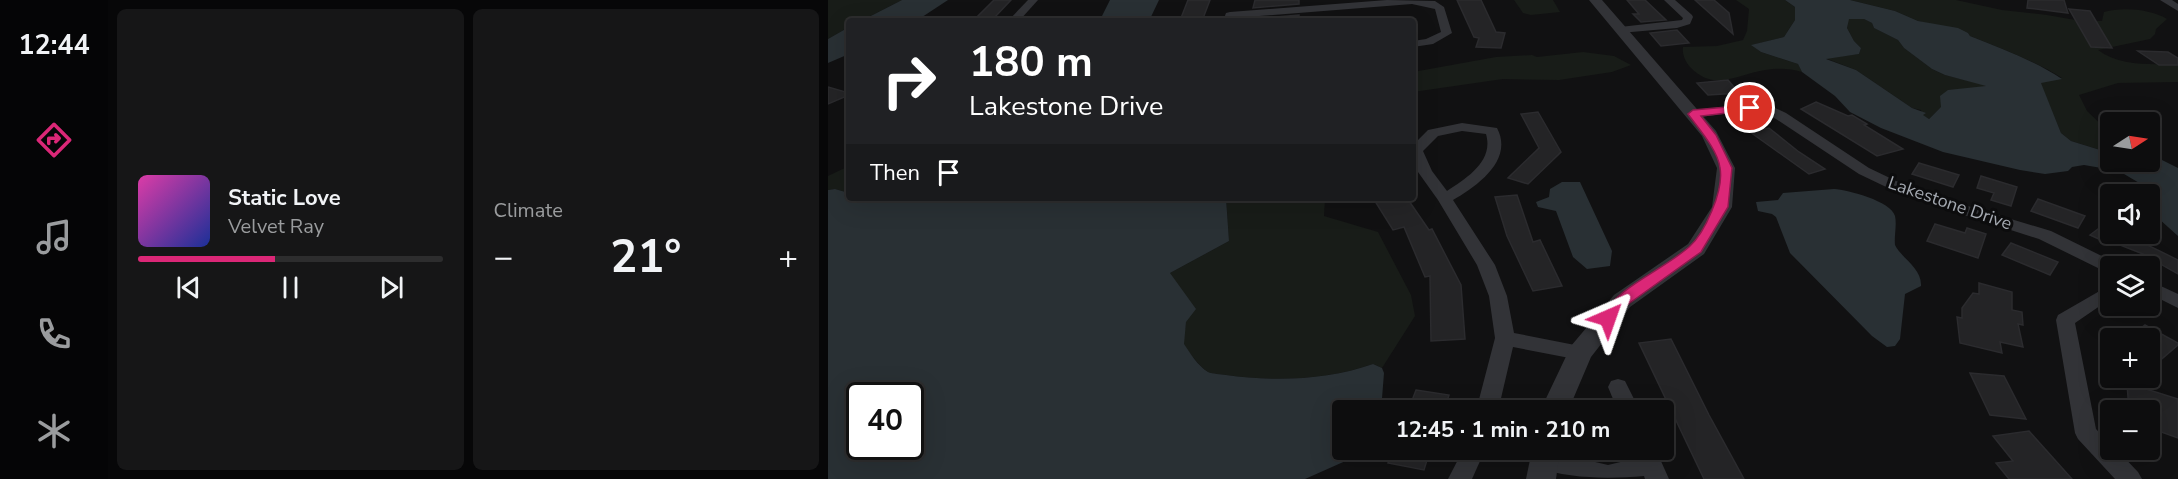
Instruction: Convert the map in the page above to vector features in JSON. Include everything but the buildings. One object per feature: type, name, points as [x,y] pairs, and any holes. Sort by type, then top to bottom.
[{"type":"street","points":[[1016,18],[1033,0]]},
{"type":"street","points":[[1233,0],[1229,18],[1412,1],[1432,3],[1439,7],[1447,33],[1429,42],[1416,44]]},
{"type":"street","points":[[1559,400],[1580,353],[1622,301],[1696,249],[1722,207],[1726,168],[1710,135],[1595,0]]},
{"type":"street","points":[[1620,30],[1677,25],[1686,22],[1688,17],[1669,0]]},
{"type":"street","points":[[2165,0],[2178,8]]},
{"type":"street","name":"Lakestone Drive","points":[[1693,114],[1750,108],[1766,109],[1781,116],[1864,171],[1910,193],[2045,235],[2100,262]]},
{"type":"street","points":[[1445,199],[1478,176],[1487,166],[1494,152],[1495,138],[1492,131],[1462,127],[1441,130],[1426,138],[1416,150],[1425,172],[1445,199],[1486,265],[1498,296],[1505,338],[1490,400]]},
{"type":"street","points":[[2160,292],[2178,302]]},
{"type":"street","points":[[2100,297],[2065,320],[2086,433],[2130,479]]},
{"type":"street","points":[[1505,338],[1580,353]]},
{"type":"street","points":[[1618,387],[1624,400]]},
{"type":"street","points":[[1460,479],[1469,460]]},
{"type":"street","points":[[1544,463],[1608,475],[1651,464]]},
{"type":"shaded area","points":[[828,0],[902,0],[867,18],[846,18],[846,29],[828,39]]},
{"type":"shaded area","points":[[902,0],[948,0],[921,18],[867,18]]},
{"type":"shaded area","points":[[1110,0],[1159,0],[1150,18],[1102,18]]},
{"type":"shaded area","points":[[1514,0],[1553,0],[1560,12],[1531,15],[1523,13]]},
{"type":"shaded area","points":[[1736,0],[1785,0],[1795,7],[1795,20],[1784,37],[1752,45],[1761,52],[1798,64],[1802,72],[1770,69],[1726,80],[1717,80],[1699,75],[1690,67],[1684,57],[1683,47],[1717,46],[1743,40],[1747,31],[1749,9]]},
{"type":"shaded area","points":[[1785,0],[1850,0],[1895,11],[1918,21],[1958,28],[1970,36],[2040,66],[2062,79],[2041,83],[2061,133],[2071,141],[2100,150],[2100,168],[2084,165],[2072,167],[2068,171],[2045,174],[2020,170],[1943,152],[1881,128],[1850,112],[1835,96],[1802,72],[1798,64],[1761,52],[1751,45],[1784,37],[1795,20],[1795,7]],"holes":[[[1849,19],[1864,19],[1872,23],[1874,28],[1898,40],[1904,48],[1932,69],[1945,75],[1986,86],[1948,90],[1940,96],[1941,107],[1929,119],[1923,115],[1926,113],[1912,108],[1856,70],[1826,59],[1859,54],[1861,48],[1847,28]]]},
{"type":"shaded area","points":[[1850,0],[1956,0],[2002,10],[2081,21],[2102,21],[2104,12],[2111,10],[2128,9],[2153,13],[2167,19],[2156,29],[2150,39],[2098,50],[2126,62],[2178,64],[2178,82],[2118,83],[2079,95],[2087,111],[2100,123],[2100,150],[2071,141],[2061,133],[2040,82],[2062,78],[2029,60],[1970,36],[1968,33],[1918,21],[1895,11]]},
{"type":"shaded area","points":[[1848,19],[1864,19],[1872,23],[1874,28],[1898,40],[1904,48],[1932,69],[1945,75],[1989,86],[1971,90],[1956,97],[1929,119],[1922,115],[1921,110],[1912,108],[1856,70],[1825,58],[1859,54],[1861,48],[1847,28]]},
{"type":"shaded area","points":[[846,29],[846,55],[828,63],[828,39]]},
{"type":"shaded area","points":[[1583,52],[1614,56],[1631,65],[1612,72],[1559,80],[1503,79],[1416,92],[1416,71],[1496,57],[1532,55],[1537,57]]},
{"type":"shaded area","points":[[2160,159],[2178,168],[2178,236],[2160,220],[2160,184],[2141,184],[2121,172],[2160,172]]},
{"type":"shaded area","points":[[846,167],[846,192],[835,189],[828,190],[828,176]]},
{"type":"shaded area","points":[[1562,182],[1580,182],[1612,251],[1610,266],[1587,269],[1573,257],[1556,211],[1538,207],[1536,202],[1549,197],[1550,189]]},
{"type":"shaded area","points":[[835,189],[846,192],[846,201],[1226,201],[1229,241],[1170,273],[1196,309],[1186,322],[1184,344],[1201,366],[1210,373],[1282,379],[1338,373],[1373,364],[1382,368],[1384,373],[1382,400],[1332,400],[1332,460],[1348,460],[1305,479],[828,479],[828,190]]},
{"type":"shaded area","points":[[1834,189],[1868,197],[1892,211],[1896,219],[1895,245],[1918,274],[1921,286],[1905,294],[1900,339],[1895,346],[1887,347],[1872,336],[1790,253],[1776,217],[1758,211],[1756,202],[1778,200],[1783,193]]},
{"type":"shaded area","points":[[1226,201],[1325,201],[1324,216],[1378,232],[1411,295],[1415,316],[1382,368],[1373,364],[1338,373],[1282,379],[1210,373],[1183,344],[1186,322],[1170,273],[1229,241]]},
{"type":"route","points":[[1608,318],[1622,301],[1696,249],[1722,207],[1726,168],[1710,135],[1693,114],[1750,108]]}]
